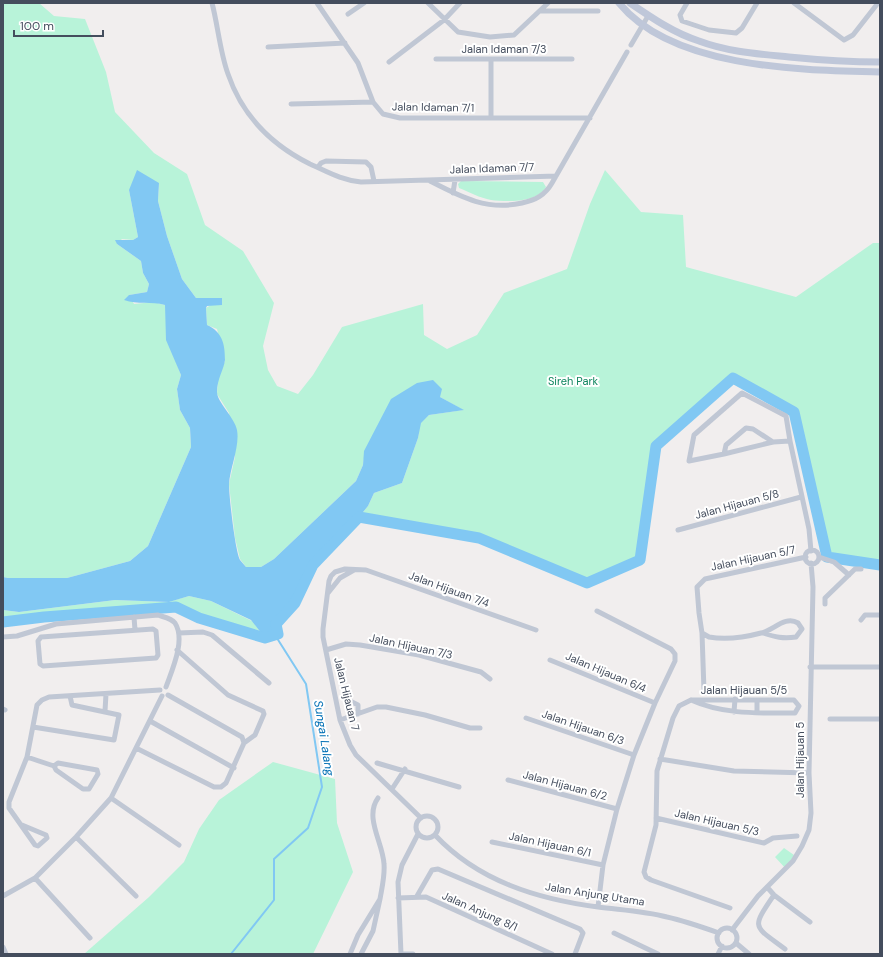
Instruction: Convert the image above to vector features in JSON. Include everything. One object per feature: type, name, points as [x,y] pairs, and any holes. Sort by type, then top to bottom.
[{"type":"main road","points":[[619,3],[643,25],[675,43],[730,60],[830,72],[880,72]]},
{"type":"main road","points":[[630,3],[648,16],[680,34],[700,42],[731,50],[829,61],[880,62]]},
{"type":"street","name":"Jalan Idaman 7/7","points":[[212,3],[224,59],[232,86],[252,118],[276,143],[298,158],[334,176],[348,180],[429,181],[556,176]]},
{"type":"street","name":"Jalan Idaman 7/1","points":[[317,3],[361,69],[373,102],[383,114],[391,118],[590,118]]},
{"type":"street","points":[[348,14],[364,3]]},
{"type":"street","points":[[428,3],[453,28],[463,34],[490,37],[510,37],[519,31],[548,3]]},
{"type":"street","points":[[389,62],[444,20],[460,3]]},
{"type":"street","points":[[687,3],[680,15],[682,21],[709,30],[736,33],[739,32],[757,3]]},
{"type":"street","points":[[794,3],[840,39],[847,39],[853,34],[878,3]]},
{"type":"street","points":[[541,10],[598,11]]},
{"type":"street","points":[[631,45],[648,16]]},
{"type":"street","points":[[268,47],[345,43]]},
{"type":"street","name":"Jalan Idaman 7/7","points":[[429,181],[453,193],[488,205],[498,206],[517,204],[543,195],[556,176],[627,52]]},
{"type":"street","name":"Jalan Idaman 7/3","points":[[436,59],[572,59]]},
{"type":"street","points":[[491,59],[491,117]]},
{"type":"street","points":[[291,104],[373,102]]},
{"type":"street","points":[[318,167],[326,161],[366,162],[371,167],[374,181]]},
{"type":"street","points":[[453,193],[456,180]]},
{"type":"street","points":[[790,441],[772,442],[724,454],[689,460],[694,435],[742,393],[786,416],[801,497],[809,529],[811,551]]},
{"type":"street","points":[[724,454],[726,446],[746,428],[753,429],[772,442]]},
{"type":"street","name":"Jalan Hijauan 5/8","points":[[678,530],[801,497]]},
{"type":"street","points":[[811,551],[815,551],[819,557],[834,562],[849,575]]},
{"type":"street","points":[[811,551],[807,553],[807,561],[811,564],[817,561],[819,557]]},
{"type":"street","name":"Jalan Hijauan 5/7","points":[[702,633],[696,591],[701,581],[806,557]]},
{"type":"street","name":"Jalan Hijauan 5","points":[[732,930],[758,896],[793,861],[809,830],[811,814],[809,773],[810,667],[813,587],[811,564]]},
{"type":"street","points":[[825,604],[825,598],[856,568],[861,569]]},
{"type":"street","name":"Jalan Hijauan 7","points":[[352,570],[340,570],[331,576],[329,581],[323,629],[340,720],[350,746],[356,755],[421,818]]},
{"type":"street","name":"Jalan Hijauan 7/4","points":[[352,570],[366,570],[536,630]]},
{"type":"street","points":[[597,611],[671,649],[674,654],[674,667],[654,703],[634,755],[617,809],[604,865],[598,907]]},
{"type":"street","points":[[3,637],[17,636],[43,627],[63,624],[158,615],[167,617],[174,622],[179,633],[177,650],[166,687],[161,693],[150,721],[111,798],[76,837],[35,878],[3,896]]},
{"type":"street","points":[[861,620],[865,615],[880,615]]},
{"type":"street","points":[[134,617],[135,630]]},
{"type":"street","points":[[704,691],[702,633],[713,638],[763,633],[777,625],[791,621],[798,623],[802,629],[796,637],[787,639],[778,638],[763,633]]},
{"type":"street","points":[[63,624],[63,635]]},
{"type":"street","points":[[153,629],[156,631],[158,657],[41,665],[39,638],[135,630],[153,629]]},
{"type":"street","points":[[179,633],[203,632],[212,635],[269,683]]},
{"type":"street","name":"Jalan Hijauan 7/3","points":[[326,650],[346,644],[360,645],[426,657],[481,672],[490,679]]},
{"type":"street","points":[[136,748],[214,787],[221,787],[226,782],[234,768],[244,743],[255,735],[264,714],[263,711],[228,695],[177,650]]},
{"type":"street","name":"Jalan Hijauan 6/4","points":[[550,660],[654,703]]},
{"type":"street","points":[[810,667],[880,667]]},
{"type":"street","points":[[166,687],[169,692],[168,695]]},
{"type":"street","points":[[22,824],[46,835],[47,838],[36,846],[22,824],[9,808],[9,802],[27,757],[37,705],[42,700],[49,697],[161,693],[168,695],[242,738],[244,743]]},
{"type":"street","points":[[105,711],[106,694]]},
{"type":"street","points":[[33,727],[114,740],[119,715],[72,705],[70,696]]},
{"type":"street","points":[[734,712],[736,699]]},
{"type":"street","name":"Jalan Hijauan 5/5","points":[[691,700],[704,706],[734,712],[795,713],[799,707],[798,702],[794,700],[691,700],[679,706],[673,718],[660,759],[655,781],[656,825],[644,872],[646,877],[651,880],[730,908]]},
{"type":"street","points":[[757,700],[757,713]]},
{"type":"street","points":[[350,701],[358,704],[358,714]]},
{"type":"street","points":[[340,720],[377,707],[386,707],[425,715],[470,728],[480,728]]},
{"type":"street","name":"Jalan Hijauan 6/3","points":[[526,718],[634,755]]},
{"type":"street","points":[[830,719],[880,719]]},
{"type":"street","points":[[150,721],[234,768]]},
{"type":"street","points":[[27,757],[54,766],[56,770],[87,790],[98,774],[97,770],[58,763],[54,766]]},
{"type":"street","points":[[660,759],[734,771],[809,773]]},
{"type":"street","points":[[377,762],[459,787]]},
{"type":"street","points":[[392,789],[404,769]]},
{"type":"street","name":"Jalan Hijauan 6/2","points":[[508,780],[617,809]]},
{"type":"street","points":[[111,798],[179,845]]},
{"type":"street","points":[[361,954],[374,931],[384,865],[373,818],[374,803],[378,798]]},
{"type":"street","points":[[413,954],[402,954],[398,882],[402,865],[418,834],[416,825],[421,818],[427,816],[436,821],[438,826],[435,835],[426,838],[418,834]]},
{"type":"street","name":"Jalan Hijauan 5/3","points":[[656,818],[764,843],[773,838],[797,836]]},
{"type":"street","name":"Jalan Anjung Utama","points":[[435,835],[468,864],[502,883],[527,893],[598,907],[666,916],[719,933]]},
{"type":"street","points":[[76,837],[136,896]]},
{"type":"street","name":"Jalan Hijauan 6/1","points":[[492,842],[604,865]]},
{"type":"street","points":[[417,896],[432,870],[438,869],[580,929],[583,933],[575,954]]},
{"type":"street","points":[[35,878],[90,938]]},
{"type":"street","points":[[767,887],[774,895],[810,922]]},
{"type":"street","points":[[774,895],[758,918],[757,926],[785,949]]},
{"type":"street","name":"Jalan Anjung 8/1","points":[[398,898],[417,896],[426,897],[552,954]]},
{"type":"street","points":[[350,954],[362,929],[380,899]]},
{"type":"street","points":[[725,929],[732,930],[737,936],[736,943],[730,948],[722,946],[718,940],[719,933],[725,929]]},
{"type":"street","points":[[614,933],[658,954]]},
{"type":"street","points":[[736,943],[749,954]]},
{"type":"street","points":[[718,954],[722,946]]},
{"type":"street","points":[[3,947],[6,954]]},
{"type":"green space","name":"Sireh Park","points":[[3,3],[39,3],[54,16],[85,19],[106,72],[115,112],[154,153],[187,174],[205,225],[243,251],[274,303],[263,346],[268,370],[277,386],[298,394],[313,375],[342,327],[423,304],[424,335],[447,349],[477,335],[504,293],[567,269],[590,204],[605,170],[641,212],[683,215],[686,267],[796,297],[873,243],[880,243],[880,565],[827,557],[794,412],[733,378],[656,446],[640,560],[587,583],[479,538],[359,517],[368,506],[374,493],[402,483],[418,438],[420,423],[429,415],[463,410],[440,397],[365,451],[363,465],[356,481],[274,559],[261,567],[246,567],[240,559],[235,538],[229,484],[235,457],[229,413],[217,394],[218,377],[225,361],[217,329],[207,325],[206,308],[222,298],[196,298],[182,279],[167,236],[158,201],[159,183],[129,190],[138,237],[133,240],[122,239],[117,244],[141,261],[143,273],[149,284],[147,292],[129,295],[134,304],[153,302],[165,305],[175,359],[181,375],[177,389],[180,410],[190,428],[191,447],[148,546],[130,561],[67,578],[3,577]]},
{"type":"green space","points":[[461,181],[543,182],[546,187],[542,192],[529,199],[498,201],[483,198],[459,188],[458,184]]},
{"type":"green space","points":[[189,596],[211,601],[252,621],[265,638],[199,618],[176,607],[45,617],[3,622],[3,610],[19,612],[115,600],[168,602]]},
{"type":"green space","points":[[273,762],[335,779],[337,823],[353,872],[313,954],[84,954],[149,897],[184,862],[199,829],[219,800]]},
{"type":"green space","points":[[784,848],[794,855],[786,869],[775,857]]},
{"type":"water","points":[[137,170],[159,183],[158,201],[167,236],[182,279],[196,298],[222,298],[222,305],[207,306],[207,325],[216,331],[222,339],[224,348],[225,360],[218,383],[217,392],[220,400],[236,425],[238,436],[229,490],[236,546],[240,560],[246,567],[261,567],[274,559],[356,481],[363,465],[364,451],[391,399],[417,383],[433,380],[442,389],[440,397],[464,410],[429,415],[421,423],[418,438],[402,483],[374,493],[368,506],[359,517],[313,565],[295,603],[276,624],[278,634],[265,638],[251,620],[211,601],[189,596],[169,602],[115,600],[19,612],[3,610],[3,577],[67,578],[130,561],[148,546],[191,447],[190,428],[180,410],[177,389],[181,375],[166,340],[165,305],[124,300],[129,295],[147,292],[149,284],[143,273],[141,261],[117,244],[115,240],[133,240],[138,237],[129,190]]},
{"type":"waterway","points":[[3,622],[44,617],[176,607],[199,618],[265,638],[278,634],[276,624],[295,603],[313,565],[359,517],[479,538],[587,583],[640,560],[656,446],[733,378],[794,412],[827,557],[880,565]]},
{"type":"waterway","name":"Sungai Lalang","points":[[231,954],[274,900],[274,859],[308,828],[322,787],[306,684],[275,635]]}]
